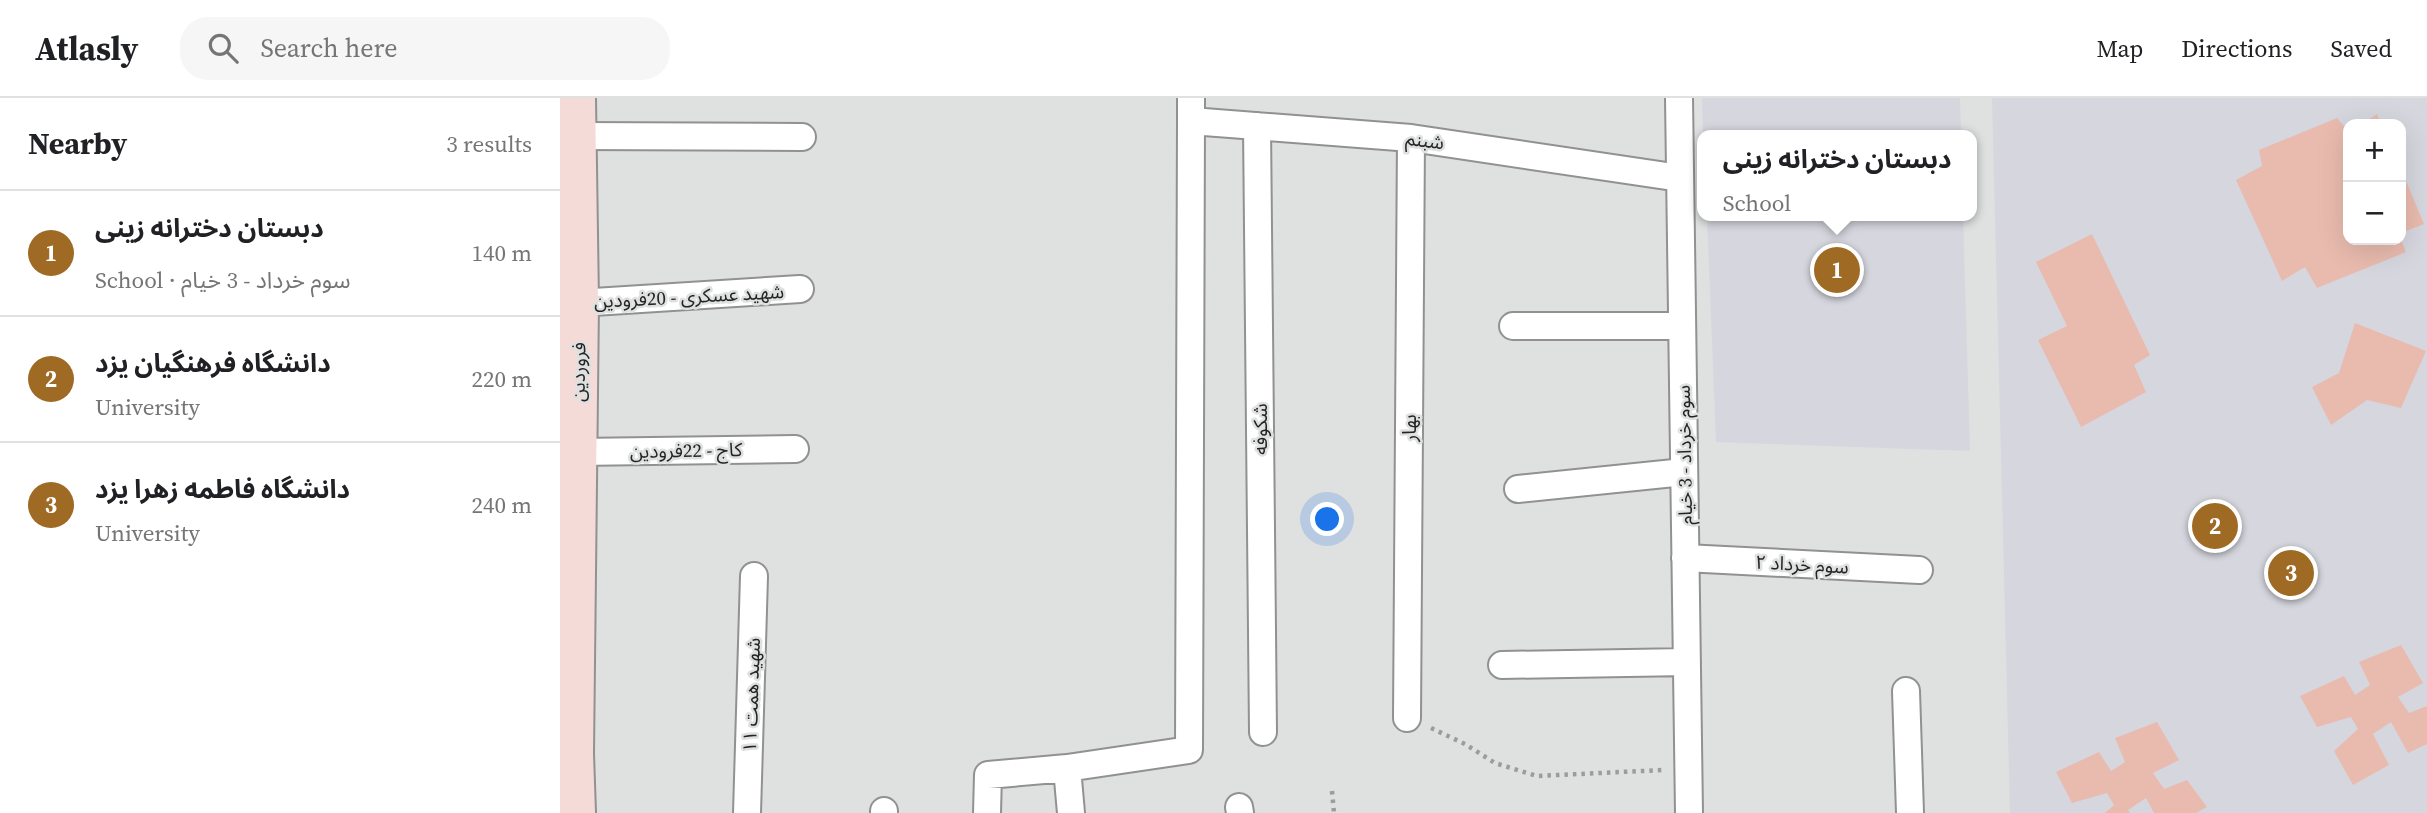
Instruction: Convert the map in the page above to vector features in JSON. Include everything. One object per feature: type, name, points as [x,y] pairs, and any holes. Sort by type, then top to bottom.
[{"type":"street","name":"فروردین","points":[[576,98],[569,303],[577,452],[574,754],[576,813]]},
{"type":"street","name":"سوم خرداد - 3 خیام","points":[[1679,98],[1689,813]]},
{"type":"street","points":[[987,813],[988,775],[1067,768],[1189,751],[1191,110]]},
{"type":"street","name":"شبنم","points":[[1191,110],[1257,127],[1411,138],[1681,178]]},
{"type":"street","name":"شکوفه","points":[[1257,127],[1263,732]]},
{"type":"street","points":[[576,136],[802,138]]},
{"type":"street","name":"بهار","points":[[1407,718],[1411,138]]},
{"type":"street","name":"شهید عسکری - 20فرودین","points":[[569,303],[800,289]]},
{"type":"street","points":[[1513,326],[1682,326]]},
{"type":"street","name":"کاج - 22فرودین","points":[[577,452],[796,449]]},
{"type":"street","points":[[1518,489],[1684,472]]},
{"type":"street","name":"سوم خرداد ۲","points":[[1685,558],[1919,570]]},
{"type":"street","name":"شهید همت ۱۱","points":[[747,813],[754,576]]},
{"type":"street","points":[[1502,665],[1687,662]]},
{"type":"street","points":[[1906,691],[1910,813]]},
{"type":"street","points":[[1067,768],[1071,813]]},
{"type":"path","points":[[1407,718],[1465,744],[1495,763],[1537,776],[1688,769]]},
{"type":"path","points":[[1332,791],[1334,813]]},
{"type":"shaded area","points":[[1702,98],[1960,98],[1961,130],[1703,130]]},
{"type":"shaded area","points":[[1992,98],[2427,98],[2427,813],[2010,813]]},
{"type":"shaded area","points":[[1707,221],[1963,221],[1970,451],[1716,442]]},
{"type":"building","points":[[2337,118],[2343,125],[2343,245],[2403,245],[2406,252],[2317,288],[2305,267],[2282,281],[2236,180],[2262,166],[2259,150]]},
{"type":"building","points":[[2406,181],[2424,224],[2406,231]]},
{"type":"building","points":[[2092,234],[2150,355],[2134,365],[2146,392],[2081,427],[2038,340],[2067,326],[2036,262]]},
{"type":"building","points":[[2355,323],[2426,351],[2401,408],[2367,400],[2331,425],[2312,387],[2339,373]]},
{"type":"building","points":[[2401,645],[2423,683],[2398,697],[2409,713],[2427,706],[2427,744],[2408,753],[2391,722],[2373,734],[2389,765],[2353,785],[2334,751],[2358,729],[2351,717],[2317,727],[2300,696],[2344,676],[2355,695],[2370,685],[2359,662]]},
{"type":"building","points":[[2157,722],[2179,760],[2153,773],[2164,789],[2187,780],[2207,807],[2196,813],[2154,813],[2146,798],[2128,810],[2130,813],[2105,813],[2114,805],[2107,793],[2072,803],[2056,772],[2099,752],[2111,771],[2125,762],[2115,738]]},
{"type":"place","name":"دبستان دخترانه زینی","points":[[1837,270]]},
{"type":"place","name":"دانشگاه فرهنگیان یزد","points":[[2215,526]]},
{"type":"place","name":"دانشگاه فاطمه زهرا یزد","points":[[2291,573]]}]
